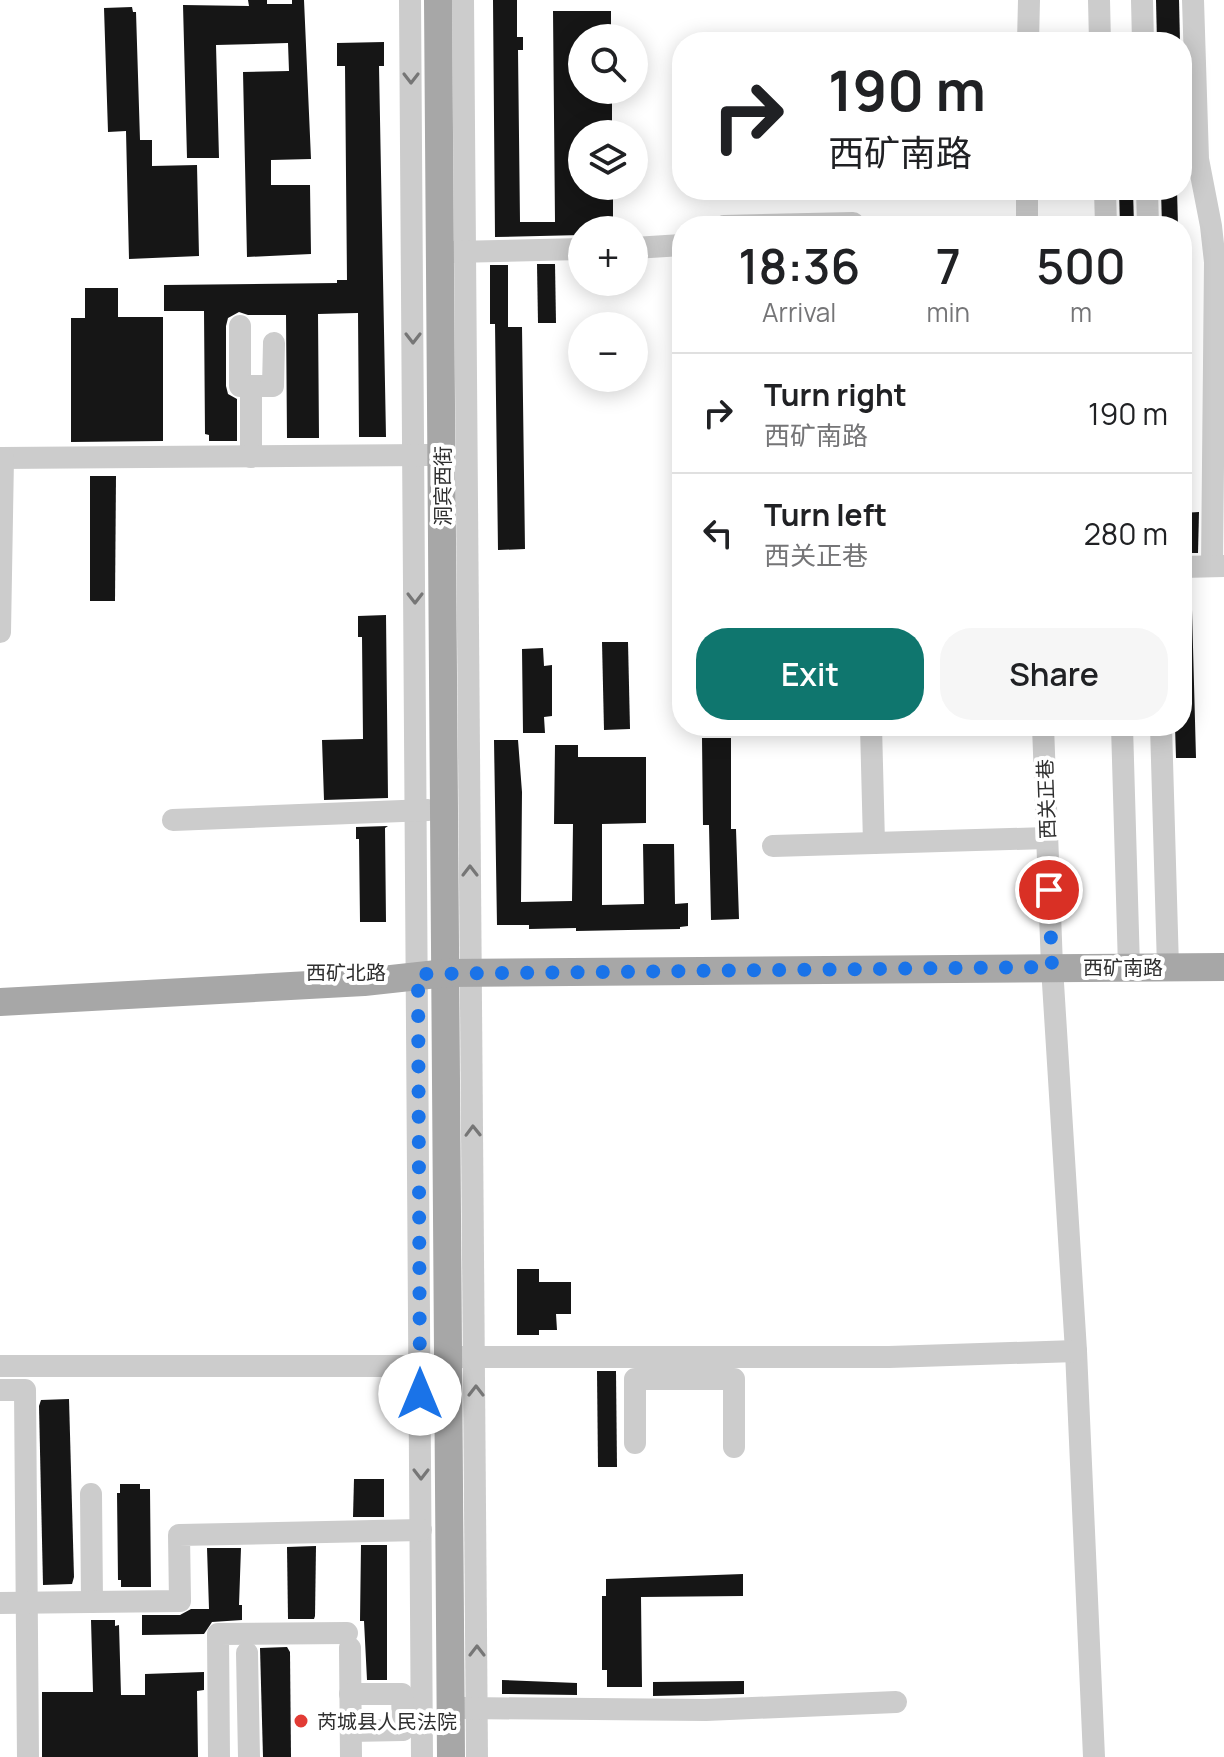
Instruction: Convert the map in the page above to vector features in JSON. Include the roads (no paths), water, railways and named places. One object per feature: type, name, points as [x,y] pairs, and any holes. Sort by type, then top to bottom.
[{"type":"main road","name":"洞宾西街","points":[[438,0],[453,252],[428,455],[430,810],[445,973],[458,1360],[460,1709],[451,1757]]},
{"type":"main road","name":"西矿南路","points":[[445,973],[1224,967]]},
{"type":"main road","name":"西矿北路","points":[[0,987],[363,969],[445,973]]},
{"type":"main road","name":"西矿北路","points":[[0,1002],[364,982],[445,973]]},
{"type":"street","points":[[1,632],[1,458],[428,455],[410,0]]},
{"type":"street","points":[[422,1757],[412,1712],[421,1530],[420,1366],[445,973],[453,252],[463,0]]},
{"type":"street","points":[[1028,32],[1029,0]]},
{"type":"street","points":[[1099,0],[1100,32]]},
{"type":"street","points":[[1142,0],[1143,32]]},
{"type":"street","points":[[1192,567],[1218,566],[1215,262],[1198,159],[1193,0]]},
{"type":"street","points":[[648,247],[672,246]]},
{"type":"street","points":[[453,252],[568,249]]},
{"type":"street","points":[[240,326],[240,386],[273,386],[274,343]]},
{"type":"street","points":[[251,386],[251,457]]},
{"type":"street","points":[[871,736],[874,843]]},
{"type":"street","name":"西关正巷","points":[[1043,736],[1052,967],[1076,1351],[1094,1757]]},
{"type":"street","points":[[1122,736],[1129,967]]},
{"type":"street","points":[[1161,736],[1168,967]]},
{"type":"street","points":[[173,820],[430,810]]},
{"type":"street","points":[[773,846],[1047,838]]},
{"type":"street","points":[[635,1443],[635,1379],[734,1368],[889,1357],[1076,1351]]},
{"type":"street","points":[[0,1366],[420,1366],[458,1360],[734,1368]]},
{"type":"street","points":[[734,1368],[734,1447]]},
{"type":"street","points":[[0,1390],[25,1390],[28,1757]]},
{"type":"street","points":[[91,1494],[92,1602]]},
{"type":"street","points":[[0,1603],[180,1601],[179,1535],[421,1530]]},
{"type":"street","points":[[219,1757],[218,1634],[348,1640],[351,1757]]},
{"type":"street","points":[[247,1653],[249,1757]]},
{"type":"street","points":[[350,1694],[402,1694],[412,1712]]},
{"type":"street","points":[[412,1712],[460,1709],[706,1710],[896,1702]]},
{"type":"street","points":[[460,1709],[477,1757]]},
{"type":"street","points":[[351,1731],[403,1730],[412,1712]]},
{"type":"place","name":"芮城县人民法院","points":[[301,1721]]}]
